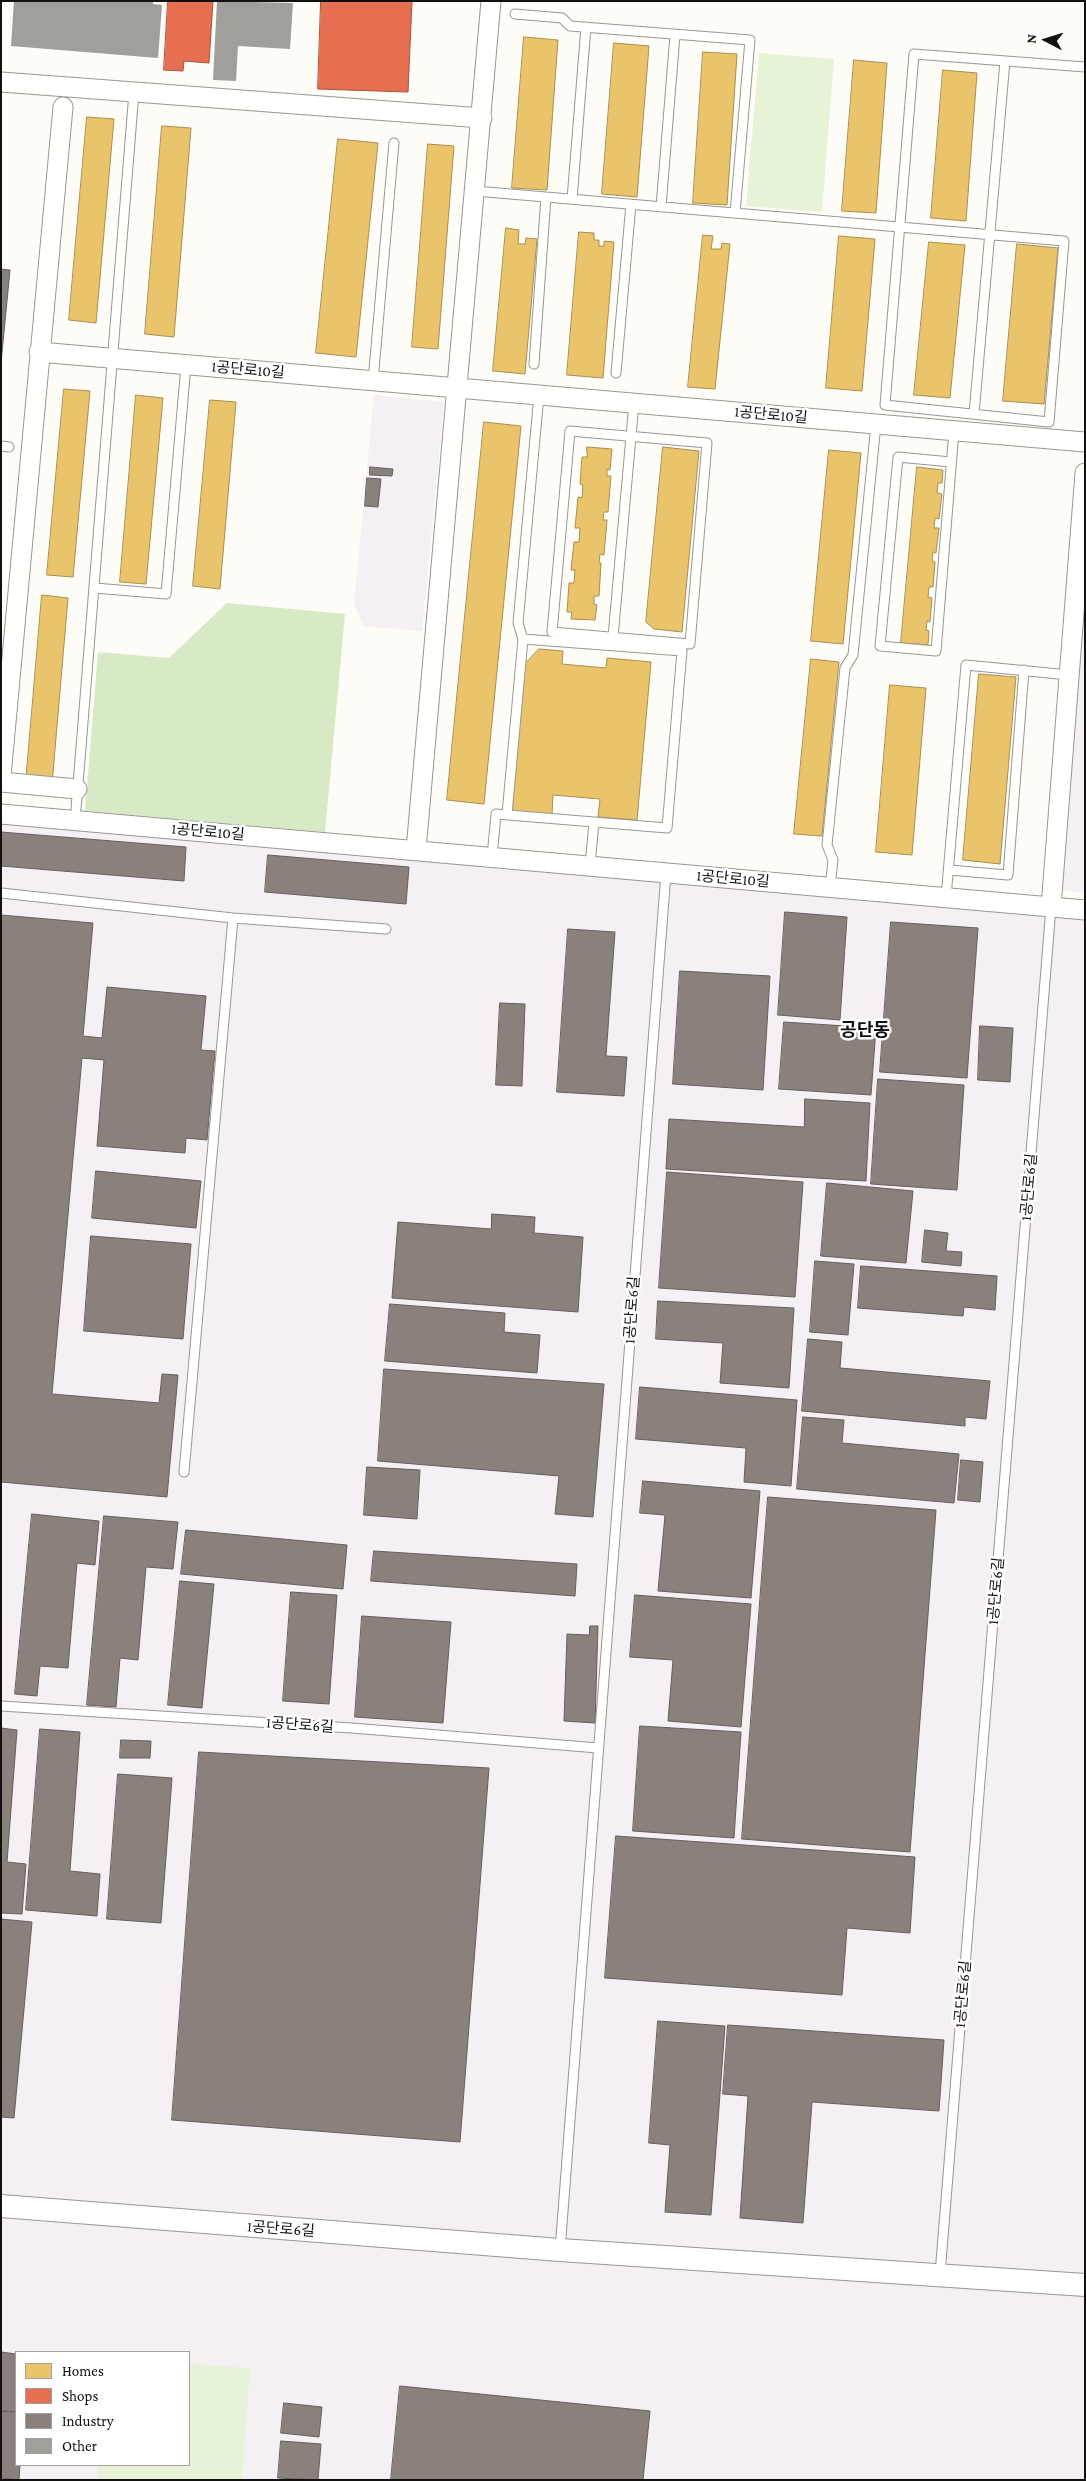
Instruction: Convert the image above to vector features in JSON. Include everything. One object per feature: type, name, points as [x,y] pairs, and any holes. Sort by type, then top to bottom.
[{"type":"street","points":[[416,850],[491,1]]},
{"type":"street","points":[[1,82],[482,118]]},
{"type":"street","points":[[1,776],[63,107]]},
{"type":"street","name":"1공단로10길","points":[[39,352],[1085,442]]},
{"type":"street","points":[[1051,907],[1085,473]]},
{"type":"street","points":[[1,782],[77,789]]},
{"type":"street","name":"1공단로10길","points":[[1,814],[1085,910]]},
{"type":"street","name":"1공단로6길","points":[[1,2206],[560,2250],[1085,2285]]},
{"type":"lane","points":[[515,14],[562,18],[570,26],[750,40],[735,213]]},
{"type":"lane","points":[[572,200],[586,27]]},
{"type":"lane","points":[[661,207],[675,34]]},
{"type":"lane","points":[[474,191],[900,228],[1064,241],[1049,422],[885,405],[900,228],[914,54],[1085,68]]},
{"type":"lane","points":[[974,414],[1005,61]]},
{"type":"lane","points":[[76,809],[114,359],[134,92]]},
{"type":"lane","points":[[373,381],[394,143]]},
{"type":"lane","points":[[534,364],[546,197]]},
{"type":"lane","points":[[616,373],[631,204]]},
{"type":"lane","points":[[95,588],[166,594],[186,365]]},
{"type":"lane","points":[[507,814],[523,639],[518,623],[539,395]]},
{"type":"lane","points":[[613,637],[634,403]]},
{"type":"lane","points":[[830,887],[832,860],[827,845],[845,668],[853,655],[876,424]]},
{"type":"lane","points":[[570,431],[707,443],[690,644],[613,637],[552,632],[570,431]]},
{"type":"lane","points":[[951,462],[898,457],[880,646],[936,651],[954,431]]},
{"type":"lane","points":[[492,857],[496,814],[667,828],[682,651],[523,639]]},
{"type":"lane","points":[[946,897],[966,665],[1069,675]]},
{"type":"lane","points":[[949,870],[1008,875],[1024,670]]},
{"type":"lane","points":[[590,866],[594,822]]},
{"type":"lane","name":"1공단로6길","points":[[560,2250],[666,873]]},
{"type":"lane","points":[[1,893],[233,918],[386,929]]},
{"type":"lane","name":"1공단로6길","points":[[940,2274],[1051,907]]},
{"type":"lane","points":[[184,1472],[233,918]]},
{"type":"lane","name":"1공단로6길","points":[[1,1706],[352,1728],[598,1748]]},
{"type":"shaded area","points":[[374,395],[444,402],[422,631],[363,626],[354,604]]},
{"type":"shaded area","points":[[1085,607],[1085,893],[1060,890]]},
{"type":"shaded area","points":[[1,814],[1085,910],[1085,2480],[1,2480]]},
{"type":"green space","points":[[759,53],[834,59],[822,212],[746,206]]},
{"type":"green space","points":[[227,603],[345,614],[325,832],[85,811],[98,652],[169,658]]},
{"type":"green space","points":[[190,2364],[250,2368],[242,2480],[97,2480],[98,2466],[190,2466]]},
{"type":"building: Homes","points":[[524,37],[558,40],[547,190],[512,188]]},
{"type":"building: Homes","points":[[614,43],[649,46],[637,197],[602,194]]},
{"type":"building: Homes","points":[[703,52],[737,54],[727,205],[693,203]]},
{"type":"building: Homes","points":[[854,60],[887,63],[876,213],[842,211]]},
{"type":"building: Homes","points":[[943,70],[977,73],[966,221],[931,218]]},
{"type":"building: Homes","points":[[87,117],[114,119],[96,323],[69,320]]},
{"type":"building: Homes","points":[[162,126],[191,128],[174,337],[145,334]]},
{"type":"building: Homes","points":[[338,139],[378,143],[356,357],[316,353]]},
{"type":"building: Homes","points":[[428,144],[454,146],[438,349],[412,347]]},
{"type":"building: Homes","points":[[506,228],[519,230],[518,244],[525,244],[526,238],[537,239],[525,374],[493,371]]},
{"type":"building: Homes","points":[[579,232],[594,233],[594,240],[599,240],[599,246],[604,246],[604,241],[614,242],[603,378],[567,375]]},
{"type":"building: Homes","points":[[703,235],[713,236],[711,249],[721,249],[722,243],[730,244],[715,389],[688,387]]},
{"type":"building: Homes","points":[[839,236],[875,239],[862,391],[826,388]]},
{"type":"building: Homes","points":[[929,242],[965,245],[950,398],[914,395]]},
{"type":"building: Homes","points":[[1017,244],[1058,248],[1044,404],[1003,401]]},
{"type":"building: Homes","points":[[64,389],[90,391],[73,577],[47,575]]},
{"type":"building: Homes","points":[[136,395],[163,398],[146,584],[120,582]]},
{"type":"building: Homes","points":[[210,400],[236,402],[220,589],[193,586]]},
{"type":"building: Homes","points":[[484,422],[521,426],[484,804],[447,800]]},
{"type":"building: Homes","points":[[587,447],[612,449],[610,470],[607,469],[607,476],[611,476],[608,512],[604,512],[603,520],[607,520],[604,555],[600,554],[599,563],[601,563],[599,596],[594,596],[594,604],[597,605],[595,620],[571,619],[572,612],[567,612],[569,583],[574,583],[575,570],[571,570],[574,542],[579,542],[580,528],[575,528],[578,497],[582,498],[583,485],[580,484],[582,457],[587,457]]},
{"type":"building: Homes","points":[[663,447],[699,451],[682,632],[654,629],[646,622]]},
{"type":"building: Homes","points":[[829,450],[861,453],[843,644],[811,641]]},
{"type":"building: Homes","points":[[917,467],[943,470],[942,483],[938,483],[937,493],[942,494],[939,519],[935,518],[934,528],[939,528],[936,553],[933,552],[932,561],[935,562],[933,587],[929,587],[928,597],[932,598],[930,622],[927,621],[926,630],[929,631],[928,645],[901,643]]},
{"type":"building: Homes","points":[[42,595],[68,598],[52,784],[26,782]]},
{"type":"building: Homes","points":[[539,649],[563,651],[562,664],[606,668],[607,658],[651,662],[637,820],[598,817],[600,799],[553,795],[552,815],[512,811],[525,664]]},
{"type":"building: Homes","points":[[811,659],[839,662],[822,836],[794,834]]},
{"type":"building: Homes","points":[[979,674],[1016,677],[1000,864],[963,860]]},
{"type":"building: Homes","points":[[890,685],[926,688],[912,855],[876,852]]},
{"type":"building: Shops","points":[[168,1],[213,1],[209,63],[184,61],[183,71],[164,70]]},
{"type":"building: Shops","points":[[321,1],[412,1],[408,92],[318,89]]},
{"type":"building: Industry","points":[[1,269],[10,270],[1,363]]},
{"type":"building: Industry","points":[[370,467],[393,469],[392,476],[370,475]]},
{"type":"building: Industry","points":[[367,478],[381,479],[378,507],[365,506]]},
{"type":"building: Industry","points":[[1,832],[186,847],[184,881],[1,866]]},
{"type":"building: Industry","points":[[268,855],[409,867],[406,904],[265,892]]},
{"type":"building: Industry","points":[[785,912],[847,917],[840,1020],[778,1015]]},
{"type":"building: Industry","points":[[1,915],[93,923],[83,1036],[102,1038],[107,987],[206,996],[201,1050],[215,1051],[207,1140],[186,1138],[185,1153],[97,1146],[104,1060],[82,1058],[52,1394],[159,1403],[162,1374],[178,1375],[167,1497],[1,1482]]},
{"type":"building: Industry","points":[[891,922],[978,928],[967,1078],[880,1072]]},
{"type":"building: Industry","points":[[568,929],[615,932],[606,1056],[627,1057],[624,1096],[557,1092]]},
{"type":"building: Industry","points":[[680,971],[770,976],[763,1090],[673,1084]]},
{"type":"building: Industry","points":[[500,1003],[525,1004],[522,1086],[496,1085]]},
{"type":"building: Industry","points":[[784,1022],[876,1028],[871,1095],[779,1089]]},
{"type":"building: Industry","points":[[980,1026],[1013,1028],[1010,1082],[978,1080]]},
{"type":"building: Industry","points":[[878,1079],[964,1085],[957,1190],[871,1184]]},
{"type":"building: Industry","points":[[805,1099],[870,1103],[866,1181],[666,1169],[669,1119],[804,1127]]},
{"type":"building: Industry","points":[[96,1171],[201,1181],[196,1228],[92,1218]]},
{"type":"building: Industry","points":[[667,1172],[803,1182],[795,1297],[659,1288]]},
{"type":"building: Industry","points":[[827,1183],[913,1191],[906,1263],[821,1256]]},
{"type":"building: Industry","points":[[492,1214],[535,1217],[534,1233],[583,1237],[578,1312],[392,1298],[398,1222],[491,1229]]},
{"type":"building: Industry","points":[[925,1230],[948,1233],[946,1251],[962,1252],[961,1266],[922,1262]]},
{"type":"building: Industry","points":[[91,1236],[191,1244],[183,1339],[84,1331]]},
{"type":"building: Industry","points":[[815,1261],[854,1264],[848,1335],[810,1332]]},
{"type":"building: Industry","points":[[861,1266],[997,1276],[995,1310],[964,1307],[963,1316],[858,1308]]},
{"type":"building: Industry","points":[[658,1301],[794,1308],[789,1388],[720,1383],[723,1343],[656,1339]]},
{"type":"building: Industry","points":[[390,1304],[505,1313],[504,1332],[540,1335],[537,1373],[385,1361]]},
{"type":"building: Industry","points":[[808,1339],[842,1342],[840,1368],[990,1381],[986,1419],[965,1417],[965,1426],[802,1411]]},
{"type":"building: Industry","points":[[384,1369],[604,1384],[593,1517],[555,1514],[559,1476],[378,1461]]},
{"type":"building: Industry","points":[[640,1387],[797,1400],[791,1486],[744,1482],[746,1448],[636,1439]]},
{"type":"building: Industry","points":[[803,1417],[844,1420],[842,1443],[959,1454],[954,1503],[797,1489]]},
{"type":"building: Industry","points":[[961,1460],[983,1462],[980,1502],[958,1500]]},
{"type":"building: Industry","points":[[367,1467],[420,1470],[417,1519],[364,1515]]},
{"type":"building: Industry","points":[[643,1481],[760,1491],[751,1598],[658,1591],[665,1515],[640,1513]]},
{"type":"building: Industry","points":[[768,1497],[936,1510],[910,1852],[742,1839]]},
{"type":"building: Industry","points":[[32,1514],[99,1521],[95,1565],[77,1563],[68,1668],[40,1666],[37,1696],[15,1694]]},
{"type":"building: Industry","points":[[104,1516],[178,1522],[173,1569],[146,1567],[138,1660],[120,1658],[116,1707],[87,1705]]},
{"type":"building: Industry","points":[[186,1530],[347,1545],[343,1589],[181,1574]]},
{"type":"building: Industry","points":[[374,1551],[577,1564],[575,1596],[371,1581]]},
{"type":"building: Industry","points":[[180,1581],[214,1584],[202,1708],[168,1705]]},
{"type":"building: Industry","points":[[291,1592],[337,1595],[329,1704],[283,1701]]},
{"type":"building: Industry","points":[[635,1595],[751,1604],[741,1727],[668,1721],[673,1660],[630,1657]]},
{"type":"building: Industry","points":[[362,1616],[451,1622],[443,1723],[355,1717]]},
{"type":"building: Industry","points":[[590,1626],[598,1626],[595,1723],[564,1721],[567,1634],[589,1635]]},
{"type":"building: Industry","points":[[640,1726],[741,1732],[734,1838],[633,1831]]},
{"type":"building: Industry","points":[[1,1728],[17,1730],[7,1862],[26,1864],[22,1914],[1,1913]]},
{"type":"building: Industry","points":[[40,1729],[80,1732],[70,1871],[100,1874],[97,1916],[26,1910]]},
{"type":"building: Industry","points":[[121,1740],[151,1741],[150,1758],[120,1758]]},
{"type":"building: Industry","points":[[199,1752],[489,1768],[460,2142],[172,2120]]},
{"type":"building: Industry","points":[[118,1774],[172,1778],[161,1923],[107,1919]]},
{"type":"building: Industry","points":[[616,1836],[915,1857],[910,1933],[847,1928],[842,1995],[605,1978]]},
{"type":"building: Industry","points":[[1,1919],[32,1922],[14,2118],[1,2117]]},
{"type":"building: Industry","points":[[658,2021],[725,2026],[711,2215],[665,2212],[670,2145],[649,2143]]},
{"type":"building: Industry","points":[[728,2025],[944,2040],[939,2111],[812,2102],[803,2223],[740,2218],[748,2096],[723,2094]]},
{"type":"building: Industry","points":[[1,2352],[15,2354],[15,2412],[1,2411]]},
{"type":"building: Industry","points":[[400,2386],[650,2411],[643,2480],[391,2480]]},
{"type":"building: Industry","points":[[284,2403],[322,2407],[319,2437],[281,2433]]},
{"type":"building: Industry","points":[[1,2411],[15,2412],[15,2466],[20,2466],[19,2480],[1,2478]]},
{"type":"building: Industry","points":[[281,2441],[321,2444],[318,2480],[278,2478]]},
{"type":"building: Other","points":[[14,1],[153,1],[153,4],[162,5],[158,58],[11,46]]},
{"type":"building: Other","points":[[217,1],[293,3],[290,49],[238,46],[236,81],[213,80]]},
{"type":"district","name":"공단동","points":[[865,1030]]}]
